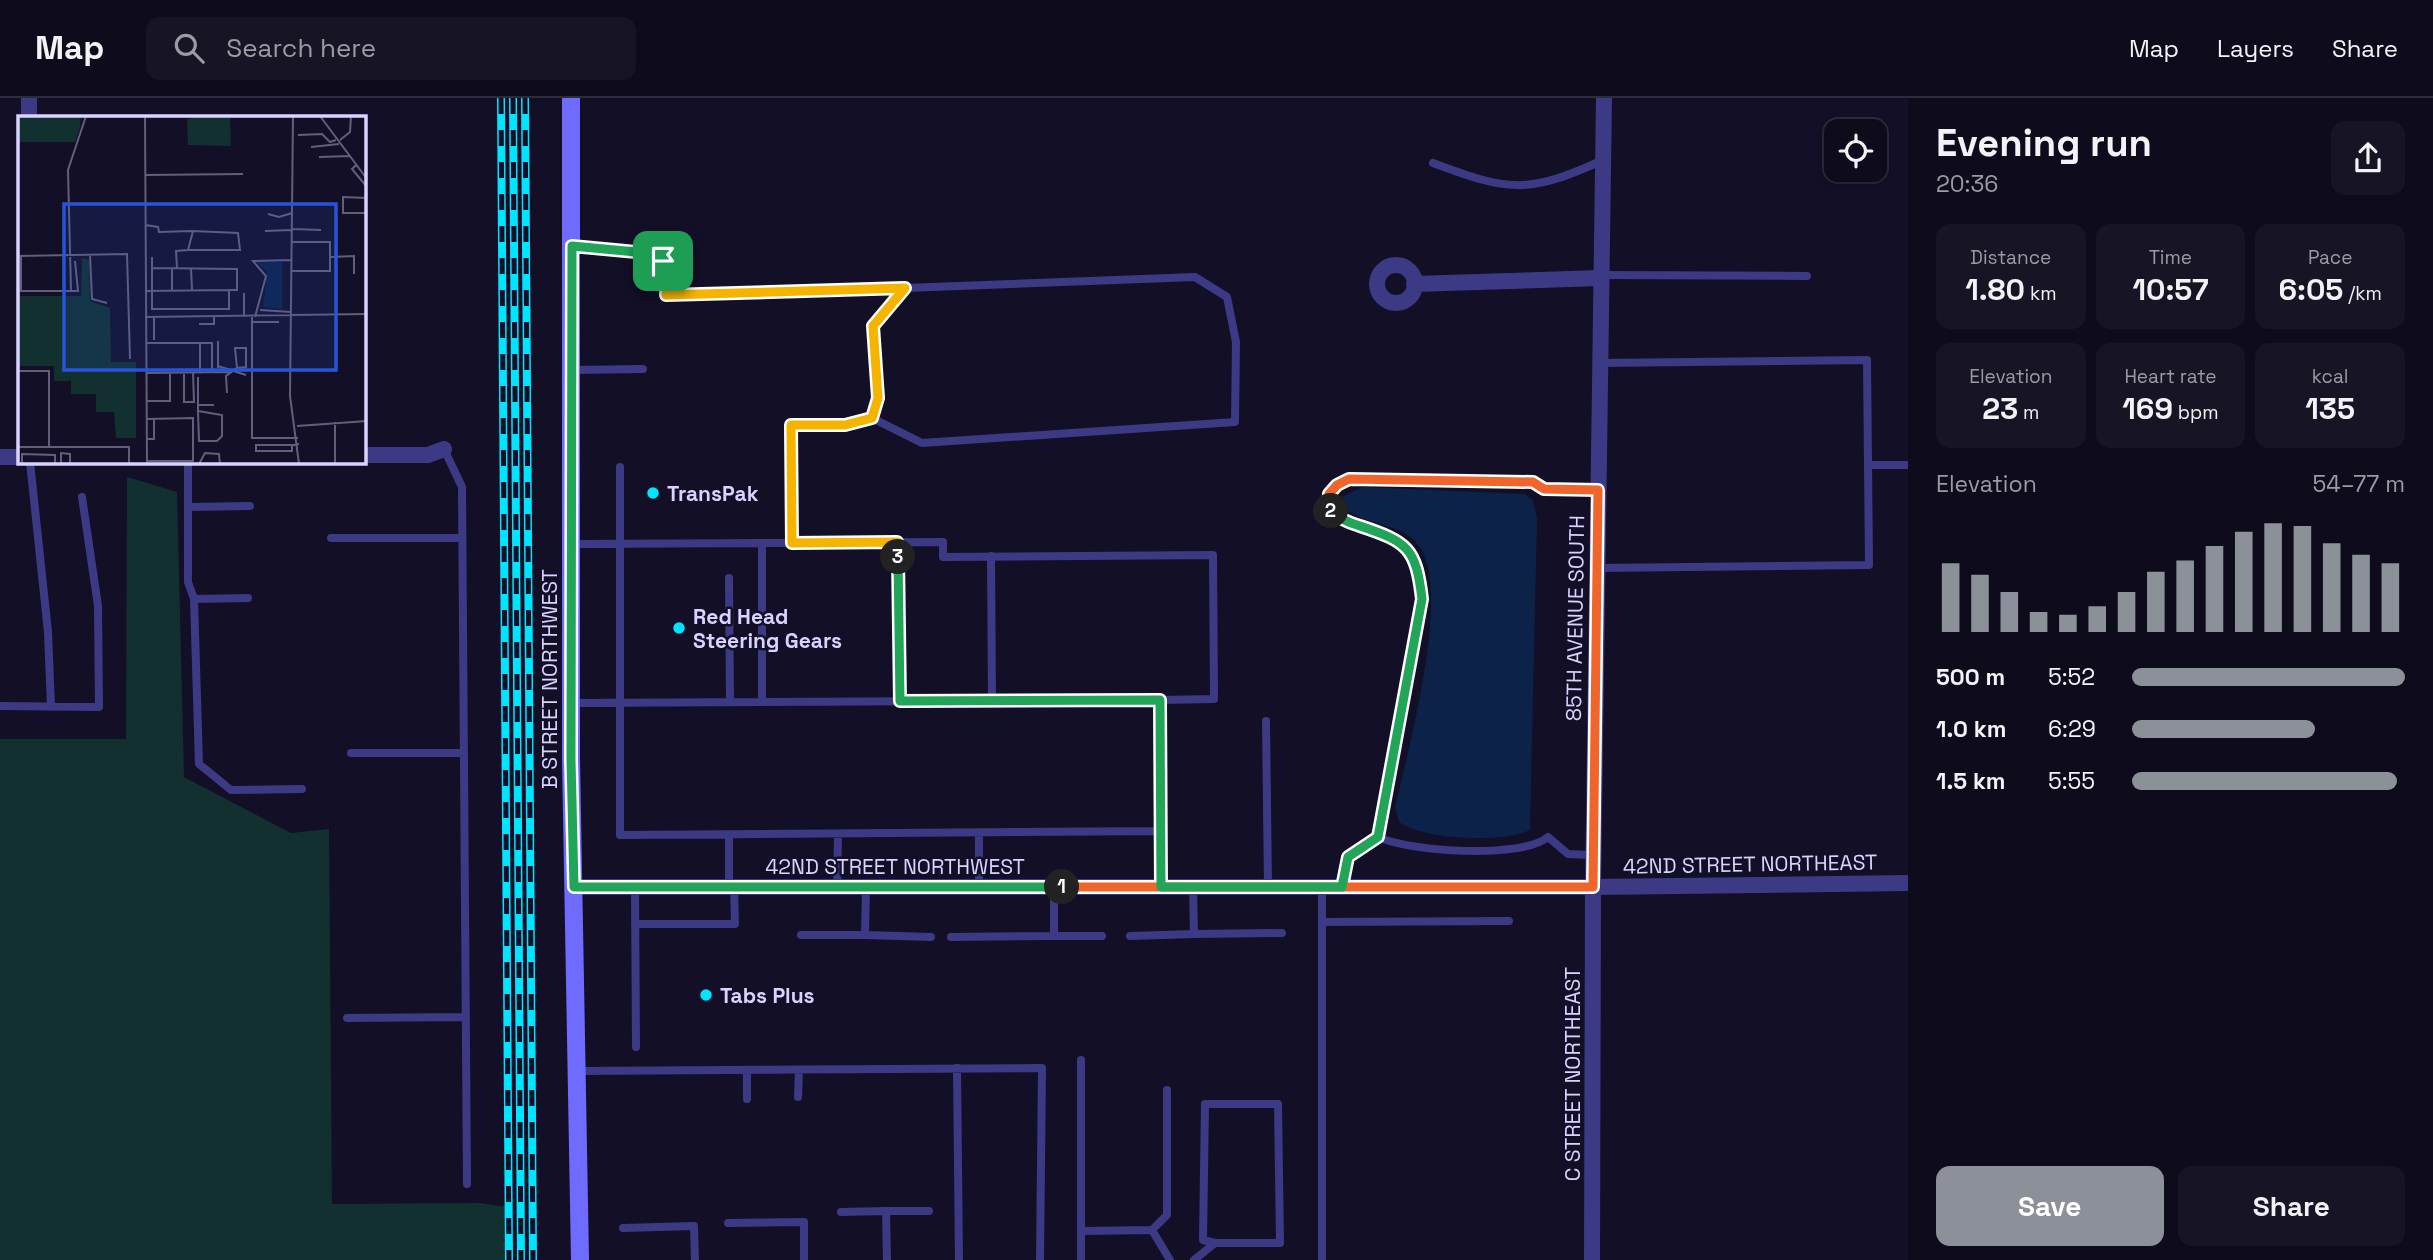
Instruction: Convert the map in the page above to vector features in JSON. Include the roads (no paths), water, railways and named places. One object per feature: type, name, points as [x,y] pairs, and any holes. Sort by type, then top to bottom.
[{"type":"street","points":[[29,98],[29,116]]},
{"type":"street","name":"B STREET NORTHWEST","points":[[571,98],[571,703],[580,1260]]},
{"type":"street","name":"85TH AVENUE SOUTH","points":[[1593,887],[1604,98]]},
{"type":"street","points":[[1414,284],[1600,277]]},
{"type":"street","points":[[366,455],[428,455],[444,449]]},
{"type":"street","points":[[0,457],[18,457]]},
{"type":"street","name":"42ND STREET NORTHEAST","points":[[1593,887],[1908,883]]},
{"type":"street","name":"42ND STREET NORTHWEST","points":[[574,887],[1593,887]]},
{"type":"street","name":"C STREET NORTHEAST","points":[[1592,1260],[1593,887]]},
{"type":"lane","points":[[1433,163],[1486,183],[1526,186],[1563,177],[1603,160]]},
{"type":"lane","points":[[572,246],[636,252],[663,261],[668,269],[666,295],[1195,277],[1227,297],[1236,342],[1235,422],[922,443],[872,418],[845,425],[791,425],[792,543]]},
{"type":"lane","points":[[1600,277],[1807,276]]},
{"type":"lane","points":[[872,418],[878,398],[873,326],[905,288]]},
{"type":"lane","points":[[1597,568],[1869,565],[1867,360],[1599,363]]},
{"type":"lane","points":[[571,370],[643,369]]},
{"type":"lane","points":[[444,449],[462,487],[467,1184]]},
{"type":"lane","points":[[30,464],[48,632],[51,706]]},
{"type":"lane","points":[[188,464],[188,582],[194,599],[199,764],[231,790],[302,789]]},
{"type":"lane","points":[[1868,465],[1908,465]]},
{"type":"lane","points":[[620,467],[620,835],[1161,831]]},
{"type":"lane","points":[[1342,887],[1348,857],[1378,837],[1422,599],[1419,574],[1410,550],[1396,540],[1332,513],[1328,505],[1329,494],[1337,485],[1349,479],[1366,477],[1533,482],[1544,489],[1598,490]]},
{"type":"lane","points":[[0,706],[99,707],[99,606],[82,497]]},
{"type":"lane","points":[[188,507],[250,506]]},
{"type":"lane","points":[[331,538],[462,538]]},
{"type":"lane","points":[[897,542],[900,701]]},
{"type":"lane","points":[[571,544],[943,542],[943,557],[1213,555],[1214,699],[571,703]]},
{"type":"lane","points":[[762,543],[762,702]]},
{"type":"lane","points":[[991,556],[992,701]]},
{"type":"lane","points":[[729,578],[730,702]]},
{"type":"lane","points":[[194,599],[248,598]]},
{"type":"lane","points":[[1160,700],[1161,887]]},
{"type":"lane","points":[[1266,721],[1268,887]]},
{"type":"lane","points":[[351,753],[464,753]]},
{"type":"lane","points":[[979,833],[979,887]]},
{"type":"lane","points":[[635,924],[735,924],[729,835]]},
{"type":"lane","points":[[838,835],[838,887]]},
{"type":"lane","points":[[1378,837],[1393,844],[1427,850],[1518,849],[1539,845],[1548,837],[1568,854],[1594,855]]},
{"type":"lane","points":[[635,887],[636,1047]]},
{"type":"lane","points":[[865,935],[866,887]]},
{"type":"lane","points":[[1054,887],[1054,936]]},
{"type":"lane","points":[[1193,887],[1194,934]]},
{"type":"lane","points":[[1322,887],[1322,1260]]},
{"type":"lane","points":[[1322,922],[1510,921]]},
{"type":"lane","points":[[1130,936],[1282,933]]},
{"type":"lane","points":[[801,935],[931,937]]},
{"type":"lane","points":[[951,937],[1102,936]]},
{"type":"lane","points":[[347,1018],[466,1017]]},
{"type":"lane","points":[[1081,1060],[1081,1260]]},
{"type":"lane","points":[[957,1068],[959,1260]]},
{"type":"lane","points":[[577,1071],[1042,1068],[1040,1260]]},
{"type":"lane","points":[[747,1070],[747,1099]]},
{"type":"lane","points":[[798,1097],[799,1070]]},
{"type":"lane","points":[[1081,1230],[1152,1230],[1167,1215],[1167,1090]]},
{"type":"lane","points":[[1194,1260],[1215,1243],[1280,1243],[1278,1104],[1205,1104],[1203,1240],[1215,1243]]},
{"type":"lane","points":[[886,1211],[887,1260]]},
{"type":"lane","points":[[841,1212],[929,1211]]},
{"type":"lane","points":[[728,1223],[804,1222],[804,1260]]},
{"type":"lane","points":[[623,1228],[694,1226],[695,1260]]},
{"type":"lane","points":[[1152,1230],[1170,1260]]},
{"type":"water","points":[[1363,487],[1524,494],[1533,500],[1537,519],[1530,830],[1502,837],[1464,838],[1426,833],[1399,822],[1395,807],[1417,714],[1429,637],[1429,572],[1421,549],[1413,539],[1393,528],[1358,517],[1339,503],[1341,497]]},
{"type":"railway","points":[[501,98],[509,1260]]},
{"type":"railway","points":[[513,98],[521,1260]]},
{"type":"railway","points":[[525,98],[533,1260]]},
{"type":"place","name":"TransPak","points":[[653,493]]},
{"type":"place","name":"Red Head Steering Gears","points":[[679,628]]},
{"type":"place","name":"Tabs Plus","points":[[706,995]]}]
